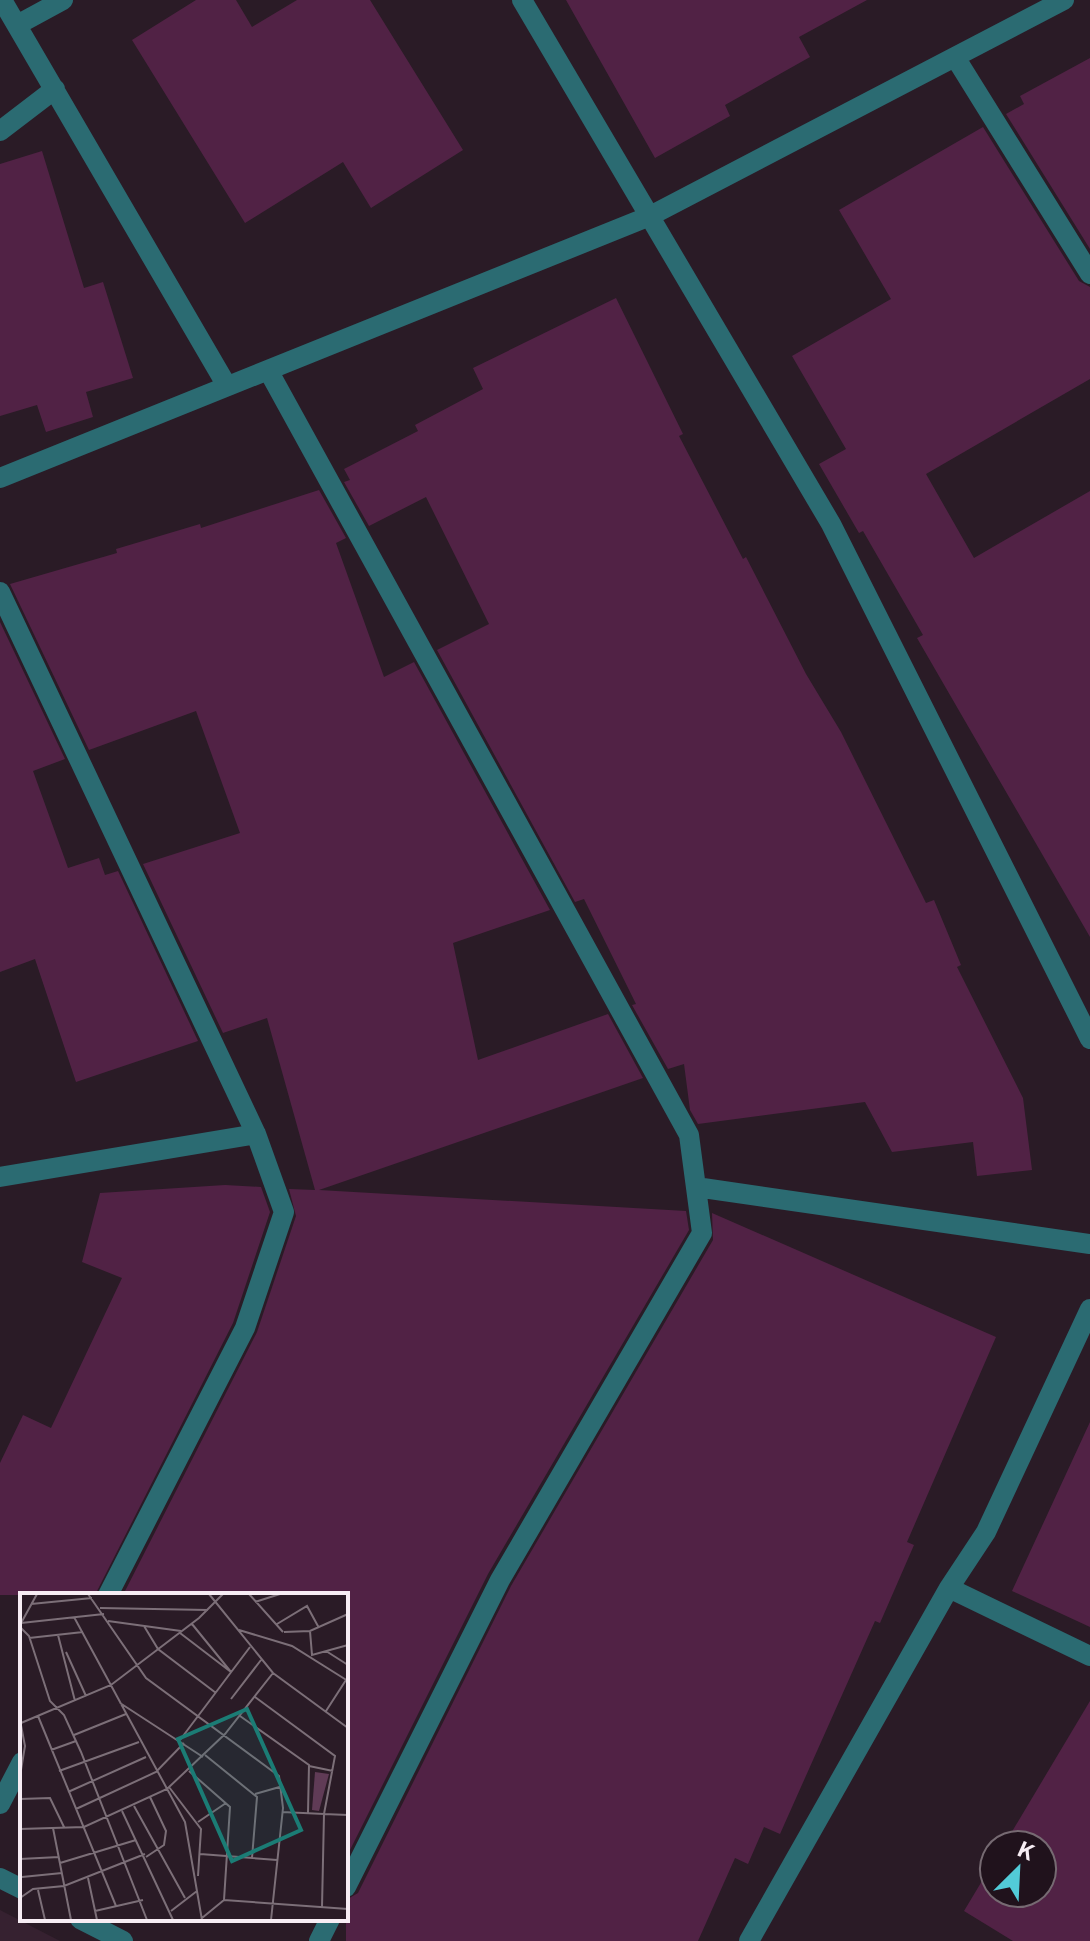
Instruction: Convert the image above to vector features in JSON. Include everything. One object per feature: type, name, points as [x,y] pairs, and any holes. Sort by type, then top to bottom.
[{"type":"street","points":[[2,0],[227,386]]},
{"type":"street","points":[[17,25],[63,0]]},
{"type":"street","points":[[522,0],[831,524],[1090,1039]]},
{"type":"street","points":[[0,478],[650,216],[1064,0]]},
{"type":"street","points":[[955,57],[1090,274]]},
{"type":"street","points":[[0,131],[55,89]]},
{"type":"street","points":[[268,370],[689,1135],[702,1233],[500,1580],[348,1883]]},
{"type":"street","points":[[0,592],[256,1134],[284,1212],[245,1328],[109,1593]]},
{"type":"street","points":[[0,1177],[256,1134]]},
{"type":"street","points":[[696,1187],[1090,1244]]},
{"type":"street","points":[[749,1941],[949,1588],[986,1532],[1090,1309]]},
{"type":"street","points":[[949,1588],[1090,1656]]},
{"type":"street","points":[[0,1804],[20,1766]]},
{"type":"street","points":[[0,1878],[20,1888]]},
{"type":"street","points":[[84,1921],[123,1941]]},
{"type":"street","points":[[319,1941],[329,1921]]},
{"type":"shaded area","points":[[0,1910],[60,1941],[0,1941]]},
{"type":"building","points":[[196,0],[236,0],[252,27],[297,0],[370,0],[463,150],[371,208],[343,162],[245,223],[132,40]]},
{"type":"building","points":[[566,0],[867,0],[799,37],[810,57],[725,105],[730,116],[655,158]]},
{"type":"building","points":[[1090,58],[1090,249],[1006,114],[1024,104],[1020,96]]},
{"type":"building","points":[[983,127],[1079,281],[1090,287],[1090,379],[926,474],[974,558],[1090,491],[1090,937],[917,638],[923,635],[863,531],[859,533],[819,464],[846,449],[792,356],[891,299],[839,210]]},
{"type":"building","points":[[42,151],[84,288],[103,282],[133,378],[86,392],[93,417],[46,432],[37,405],[0,416],[0,164]]},
{"type":"building","points":[[616,298],[683,434],[679,436],[743,559],[746,557],[806,674],[841,732],[926,903],[934,900],[961,965],[957,967],[1023,1098],[1032,1170],[977,1176],[973,1142],[892,1152],[865,1102],[698,1124],[690,1110],[684,1064],[668,1069],[632,1005],[636,1004],[584,899],[575,902],[437,650],[489,624],[426,497],[369,526],[344,482],[350,480],[344,469],[418,431],[415,425],[483,389],[473,368]]},
{"type":"building","points":[[319,490],[346,538],[336,543],[384,677],[414,662],[550,910],[453,943],[478,1060],[608,1014],[643,1078],[319,1190],[686,1211],[689,1230],[488,1574],[348,1854],[348,1593],[124,1593],[257,1332],[296,1216],[289,1189],[315,1190],[267,1018],[223,1033],[143,864],[240,833],[196,711],[89,750],[10,584],[117,553],[116,549],[200,524],[201,528]]},
{"type":"building","points":[[0,622],[65,759],[33,771],[68,868],[99,858],[105,875],[118,871],[198,1041],[76,1082],[35,959],[0,972]]},
{"type":"building","points":[[225,1185],[261,1187],[270,1212],[233,1323],[96,1593],[0,1595],[0,1463],[23,1415],[51,1428],[122,1278],[82,1262],[100,1193]]},
{"type":"building","points":[[712,1213],[996,1337],[907,1542],[914,1545],[880,1623],[875,1621],[780,1834],[764,1827],[748,1864],[735,1858],[698,1941],[346,1941],[348,1899],[358,1893],[511,1586],[713,1240]]},
{"type":"building","points":[[1090,1422],[1090,1627],[1012,1591]]},
{"type":"building","points":[[1090,1701],[1090,1941],[1013,1941],[964,1911],[978,1888],[978,1909],[1058,1909],[1058,1829],[1014,1829]]}]
